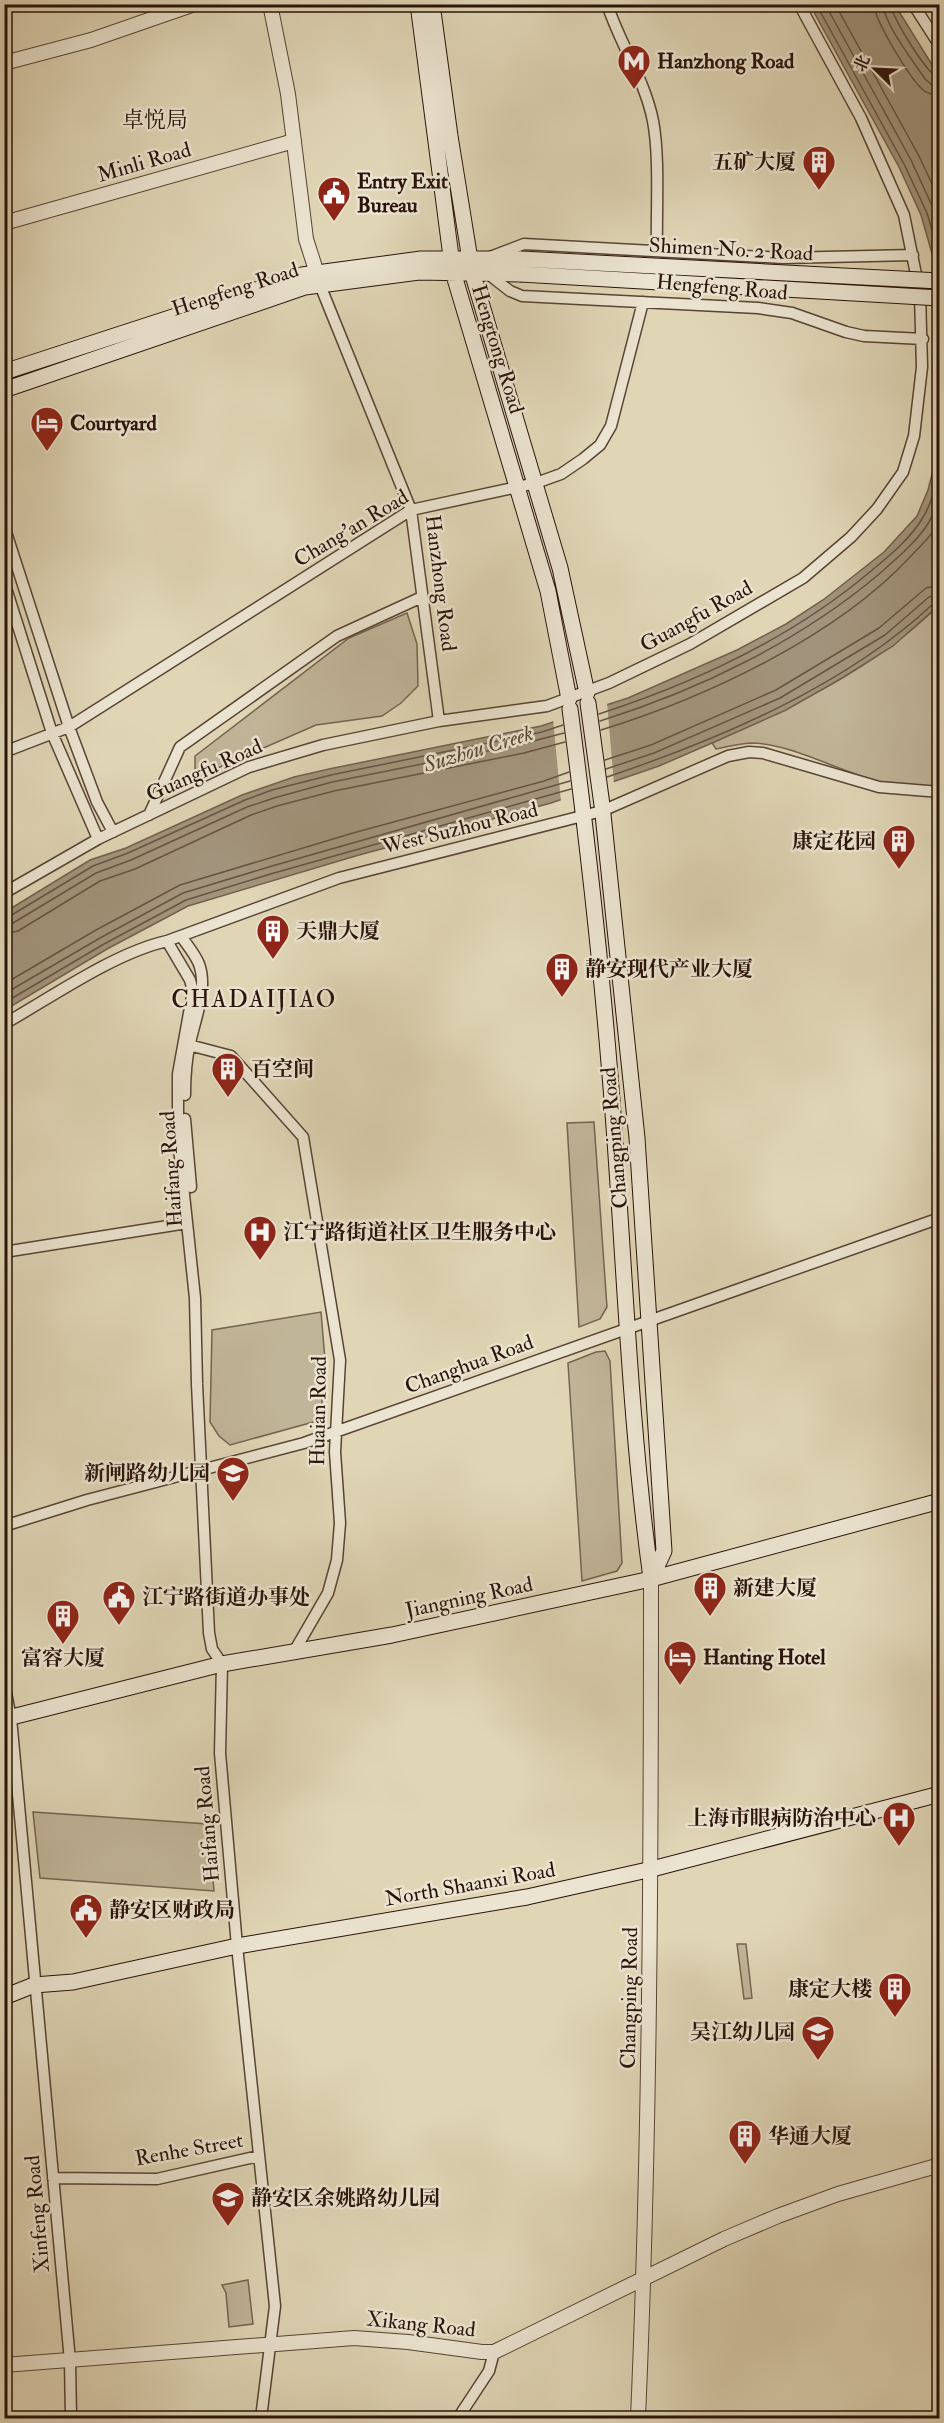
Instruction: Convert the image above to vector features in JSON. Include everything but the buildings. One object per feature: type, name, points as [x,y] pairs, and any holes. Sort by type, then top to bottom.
[{"type":"main road","name":"Hengtong Road","points":[[418,4],[452,264],[548,591],[570,704]]},
{"type":"main road","name":"Hengtong Road","points":[[432,4],[478,265],[478,298],[560,568],[587,698]]},
{"type":"main road","name":"Hengfeng Road","points":[[4,372],[246,292],[421,259],[452,264],[521,267]]},
{"type":"main road","name":"Shimen No. 2 Road","points":[[521,267],[939,281]]},
{"type":"main road","name":"Shimen No. 2 Road","points":[[521,267],[939,298]]},
{"type":"main road","name":"Hengfeng Road","points":[[4,390],[292,290],[318,278]]},
{"type":"main road","name":"Changping Road","points":[[587,698],[601,805],[637,1138],[664,1551],[651,1579]]},
{"type":"main road","name":"Changping Road","points":[[570,704],[584,809],[610,1074],[640,1498],[651,1579]]},
{"type":"main road","name":"Jiangning Road","points":[[8,1718],[222,1664],[392,1635],[651,1579],[939,1501]]},
{"type":"main road","name":"North Shaanxi Road","points":[[4,1997],[34,1985],[93,1978],[237,1946],[527,1897],[652,1869],[939,1794]]},
{"type":"street","points":[[4,63],[91,40],[195,4]]},
{"type":"street","name":"Hanzhong Road","points":[[270,4],[285,72],[306,239],[318,278],[411,510],[439,721]]},
{"type":"street","points":[[607,4],[619,38],[643,88],[653,122],[657,251]]},
{"type":"street","name":"Guangfu Road","points":[[4,893],[98,839],[249,767],[323,745],[439,721],[570,704],[587,698],[690,645],[803,578],[858,530],[877,509],[903,471],[914,436],[921,379],[920,294],[904,215],[861,118],[799,4]]},
{"type":"street","points":[[913,4],[939,46]]},
{"type":"street","name":"Minli Road","points":[[4,223],[294,141]]},
{"type":"street","name":"Hengfeng Road","points":[[913,255],[811,259],[524,244],[478,265],[510,291],[522,296],[758,308],[792,313],[864,336],[922,339]]},
{"type":"street","name":"Chang'an Road","points":[[4,752],[69,727],[411,510],[536,483],[561,474],[591,453],[604,439],[611,426],[643,302]]},
{"type":"street","points":[[4,526],[69,727],[97,802],[113,832]]},
{"type":"street","points":[[4,582],[52,733],[98,839]]},
{"type":"street","points":[[149,815],[180,747],[337,636],[422,597]]},
{"type":"street","name":"West Suzhou Road","points":[[4,1024],[112,963],[147,946],[167,941],[339,879],[601,805],[720,758],[749,752],[776,756],[879,787],[939,792]]},
{"type":"street","name":"Haifang Road","points":[[181,936],[199,964],[202,982],[200,1004],[181,1074],[202,1303],[202,1380],[199,1406]]},
{"type":"street","name":"Haifang Road","points":[[167,941],[190,980],[193,991],[181,1074],[178,1137],[195,1299],[209,1633],[212,1649],[222,1664],[220,1754],[237,1946],[275,2306],[261,2418]]},
{"type":"street","name":"Huaian Road","points":[[189,1045],[231,1056],[303,1137],[340,1360],[335,1452],[340,1523],[337,1560],[328,1593],[295,1650]]},
{"type":"street","name":"Changhua Road","points":[[4,1526],[87,1500],[201,1472],[304,1443],[939,1218]]},
{"type":"street","points":[[4,1252],[187,1223]]},
{"type":"street","name":"Changping Road","points":[[638,2418],[644,2280],[652,1869],[651,1579]]},
{"type":"street","name":"Xinfeng Road","points":[[4,1683],[70,2361],[71,2418]]},
{"type":"street","name":"Renhe Street","points":[[53,2178],[157,2179],[259,2156]]},
{"type":"street","name":"Xikang Road","points":[[4,2366],[269,2343],[381,2339],[494,2352],[724,2239],[778,2216],[838,2194],[939,2164]]},
{"type":"street","points":[[458,2418],[489,2371],[494,2352]]},
{"type":"shaded area","points":[[939,605],[939,785],[915,787],[892,785],[775,746],[748,743],[716,749],[712,743],[803,700],[861,667],[888,648]]},
{"type":"shaded area","points":[[407,613],[417,644],[418,686],[401,703],[382,716],[316,725],[195,778],[195,756],[349,638]]},
{"type":"shaded area","points":[[594,1122],[607,1307],[600,1319],[579,1327],[567,1123]]},
{"type":"shaded area","points":[[321,1312],[325,1360],[321,1415],[317,1421],[230,1445],[219,1436],[210,1422],[212,1330]]},
{"type":"shaded area","points":[[605,1351],[610,1361],[622,1563],[617,1571],[582,1581],[568,1363],[596,1352]]},
{"type":"shaded area","points":[[33,1812],[208,1824],[214,1891],[40,1878]]},
{"type":"shaded area","points":[[737,1944],[746,1944],[752,1998],[744,1999]]},
{"type":"shaded area","points":[[248,2280],[253,2324],[229,2327],[226,2293],[222,2285]]},
{"type":"water","points":[[810,5],[895,5],[939,76],[939,292],[935,264],[921,215],[899,167]]},
{"type":"water","name":"Suzhou Creek","points":[[939,447],[939,605],[893,646],[842,678],[786,710],[659,766],[551,803],[359,855],[188,906],[107,949],[5,1010],[5,912],[90,860],[126,848],[242,795],[294,777],[541,726],[628,698],[737,650],[786,624],[823,600],[884,552],[917,516],[928,490]]},
{"type":"pier","points":[[607,702],[614,784],[561,802],[553,719]]},
{"type":"place","name":"Hanzhong Road","points":[[634,90]]},
{"type":"place","name":"五矿大厦","points":[[819,191]]},
{"type":"place","name":"Entry Exit Bureau","points":[[334,222]]},
{"type":"place","name":"Courtyard","points":[[47,452]]},
{"type":"place","name":"康定花园","points":[[899,870]]},
{"type":"place","name":"天鼎大厦","points":[[273,960]]},
{"type":"place","name":"静安现代产业大厦","points":[[562,998]]},
{"type":"place","name":"百空间","points":[[228,1098]]},
{"type":"place","name":"江宁路街道社区卫生服务中心","points":[[260,1261]]},
{"type":"place","name":"新闸路幼儿园","points":[[233,1502]]},
{"type":"place","name":"新建大厦","points":[[710,1617]]},
{"type":"place","name":"江宁路街道办事处","points":[[119,1626]]},
{"type":"place","name":"富容大厦","points":[[63,1645]]},
{"type":"place","name":"Hanting Hotel","points":[[680,1686]]},
{"type":"place","name":"上海市眼病防治中心","points":[[899,1847]]},
{"type":"place","name":"静安区财政局","points":[[86,1939]]},
{"type":"place","name":"康定大楼","points":[[895,2018]]},
{"type":"place","name":"吴江幼儿园","points":[[818,2061]]},
{"type":"place","name":"华通大厦","points":[[745,2165]]},
{"type":"place","name":"静安区余姚路幼儿园","points":[[228,2227]]},
{"type":"district","name":"卓悦局","points":[[155,119]]},
{"type":"district","name":"CHADAIJIAO","points":[[254,999]]}]
